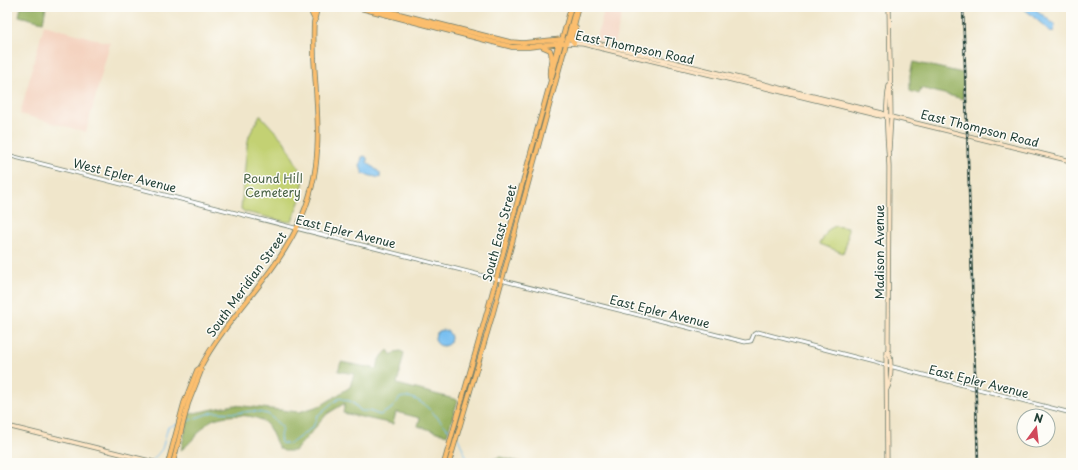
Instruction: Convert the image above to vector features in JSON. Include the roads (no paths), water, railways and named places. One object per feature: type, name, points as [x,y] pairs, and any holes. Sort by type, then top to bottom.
[{"type":"main road","name":"South Meridian Street","points":[[313,7],[312,14],[314,20]]},
{"type":"main road","name":"South Meridian Street","points":[[168,463],[179,430],[189,388],[197,370],[200,368],[216,341],[280,257],[298,227],[311,190],[318,150],[319,124],[314,58],[314,20],[317,7]]},
{"type":"main road","name":"East Thompson Road","points":[[356,7],[508,46],[541,46],[560,42],[583,40],[696,69]]},
{"type":"main road","name":"East Thompson Road","points":[[372,7],[510,42],[523,43],[554,40],[560,42]]},
{"type":"main road","name":"South East Street","points":[[444,463],[497,279],[560,42],[571,7]]},
{"type":"main road","name":"South East Street","points":[[449,463],[502,280],[554,89],[569,41],[576,7]]},
{"type":"main road","points":[[569,41],[580,7]]},
{"type":"main road","points":[[580,7],[575,32],[577,36],[583,40]]},
{"type":"main road","name":"Madison Avenue","points":[[887,463],[887,389],[889,386],[887,116],[889,86],[889,7]]},
{"type":"main road","name":"East Thompson Road","points":[[569,41],[858,106],[882,113],[887,116],[1071,161]]},
{"type":"main road","points":[[541,46],[551,52],[548,72],[551,80]]},
{"type":"main road","points":[[554,68],[554,89]]},
{"type":"main road","points":[[7,426],[156,463]]},
{"type":"main road","name":"South Meridian Street","points":[[173,463],[179,430]]},
{"type":"street","name":"West Epler Avenue","points":[[7,155],[238,213]]},
{"type":"street","name":"East Epler Avenue","points":[[238,213],[298,227],[745,342],[751,341],[754,334],[758,332],[1071,413]]},
{"type":"water","points":[[1022,7],[1033,7],[1055,25],[1054,31],[1051,32]]},
{"type":"water","points":[[365,156],[367,158],[367,162],[380,173],[380,178],[363,174],[360,166],[362,157]]},
{"type":"water","points":[[443,330],[449,332],[451,338],[449,344],[443,346],[437,344],[435,338],[437,332]]},
{"type":"waterway","points":[[184,422],[213,412],[236,413],[252,411],[268,414],[282,427],[280,436],[281,443],[290,444],[313,427],[317,416],[340,398],[352,402],[361,411],[369,411],[380,415],[391,409],[400,398],[407,397],[414,399],[428,408],[451,432]]},
{"type":"waterway","points":[[153,460],[162,449],[168,427],[177,424]]},
{"type":"waterway","points":[[458,438],[469,463]]},
{"type":"railway","points":[[963,7],[978,463]]},
{"type":"park label","name":"Round Hill Cemetery","points":[[273,185]]}]
